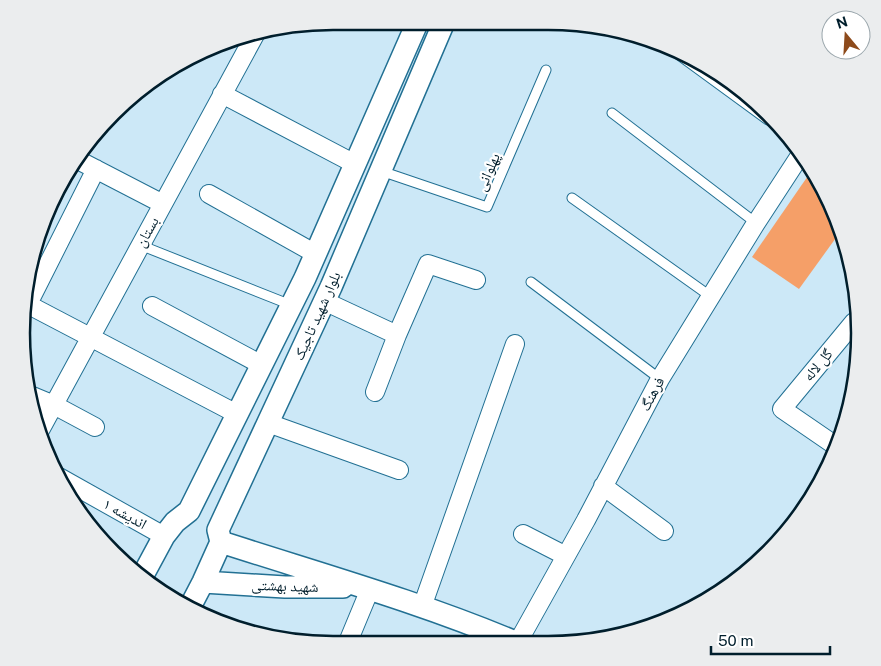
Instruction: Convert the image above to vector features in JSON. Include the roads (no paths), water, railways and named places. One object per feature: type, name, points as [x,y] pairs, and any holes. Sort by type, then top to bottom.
[{"type":"street","name":"بلوار شهید تاجیک","points":[[145,570],[164,536],[175,522],[189,512],[316,254],[414,30]]},
{"type":"street","name":"بلوار شهید تاجیک","points":[[193,602],[203,582],[220,536],[268,423],[324,302],[441,30]]},
{"type":"street","name":"بستان","points":[[44,423],[251,41]]},
{"type":"street","points":[[222,94],[355,164]]},
{"type":"street","name":"فرهنگ","points":[[520,636],[566,556],[660,378],[756,223],[797,161]]},
{"type":"street","points":[[83,163],[163,204]]},
{"type":"street","points":[[34,288],[96,170]]},
{"type":"street","points":[[209,194],[316,254]]},
{"type":"street","points":[[375,392],[428,264],[476,280]]},
{"type":"street","points":[[324,302],[397,335]]},
{"type":"street","points":[[32,306],[237,414]]},
{"type":"street","points":[[152,306],[262,365]]},
{"type":"street","name":"گل لاله","points":[[830,442],[782,409],[851,326]]},
{"type":"street","points":[[422,607],[515,344]]},
{"type":"street","points":[[37,398],[95,427]]},
{"type":"street","points":[[268,423],[400,470]]},
{"type":"street","name":"اندیشه ۱","points":[[71,484],[164,536]]},
{"type":"street","points":[[603,486],[664,531]]},
{"type":"street","name":"شهید بهشتی","points":[[189,512],[220,536],[502,636]]},
{"type":"street","points":[[523,534],[566,556]]},
{"type":"street","name":"شهید بهشتی","points":[[203,582],[285,587],[368,588]]},
{"type":"street","points":[[350,636],[368,588]]},
{"type":"lane","name":"پهلوانی","points":[[380,171],[487,207],[546,70]]},
{"type":"lane","points":[[712,79],[749,106]]},
{"type":"lane","points":[[612,113],[756,223]]},
{"type":"lane","points":[[572,198],[710,296]]},
{"type":"lane","points":[[140,245],[291,306]]},
{"type":"lane","points":[[531,282],[660,378]]}]
